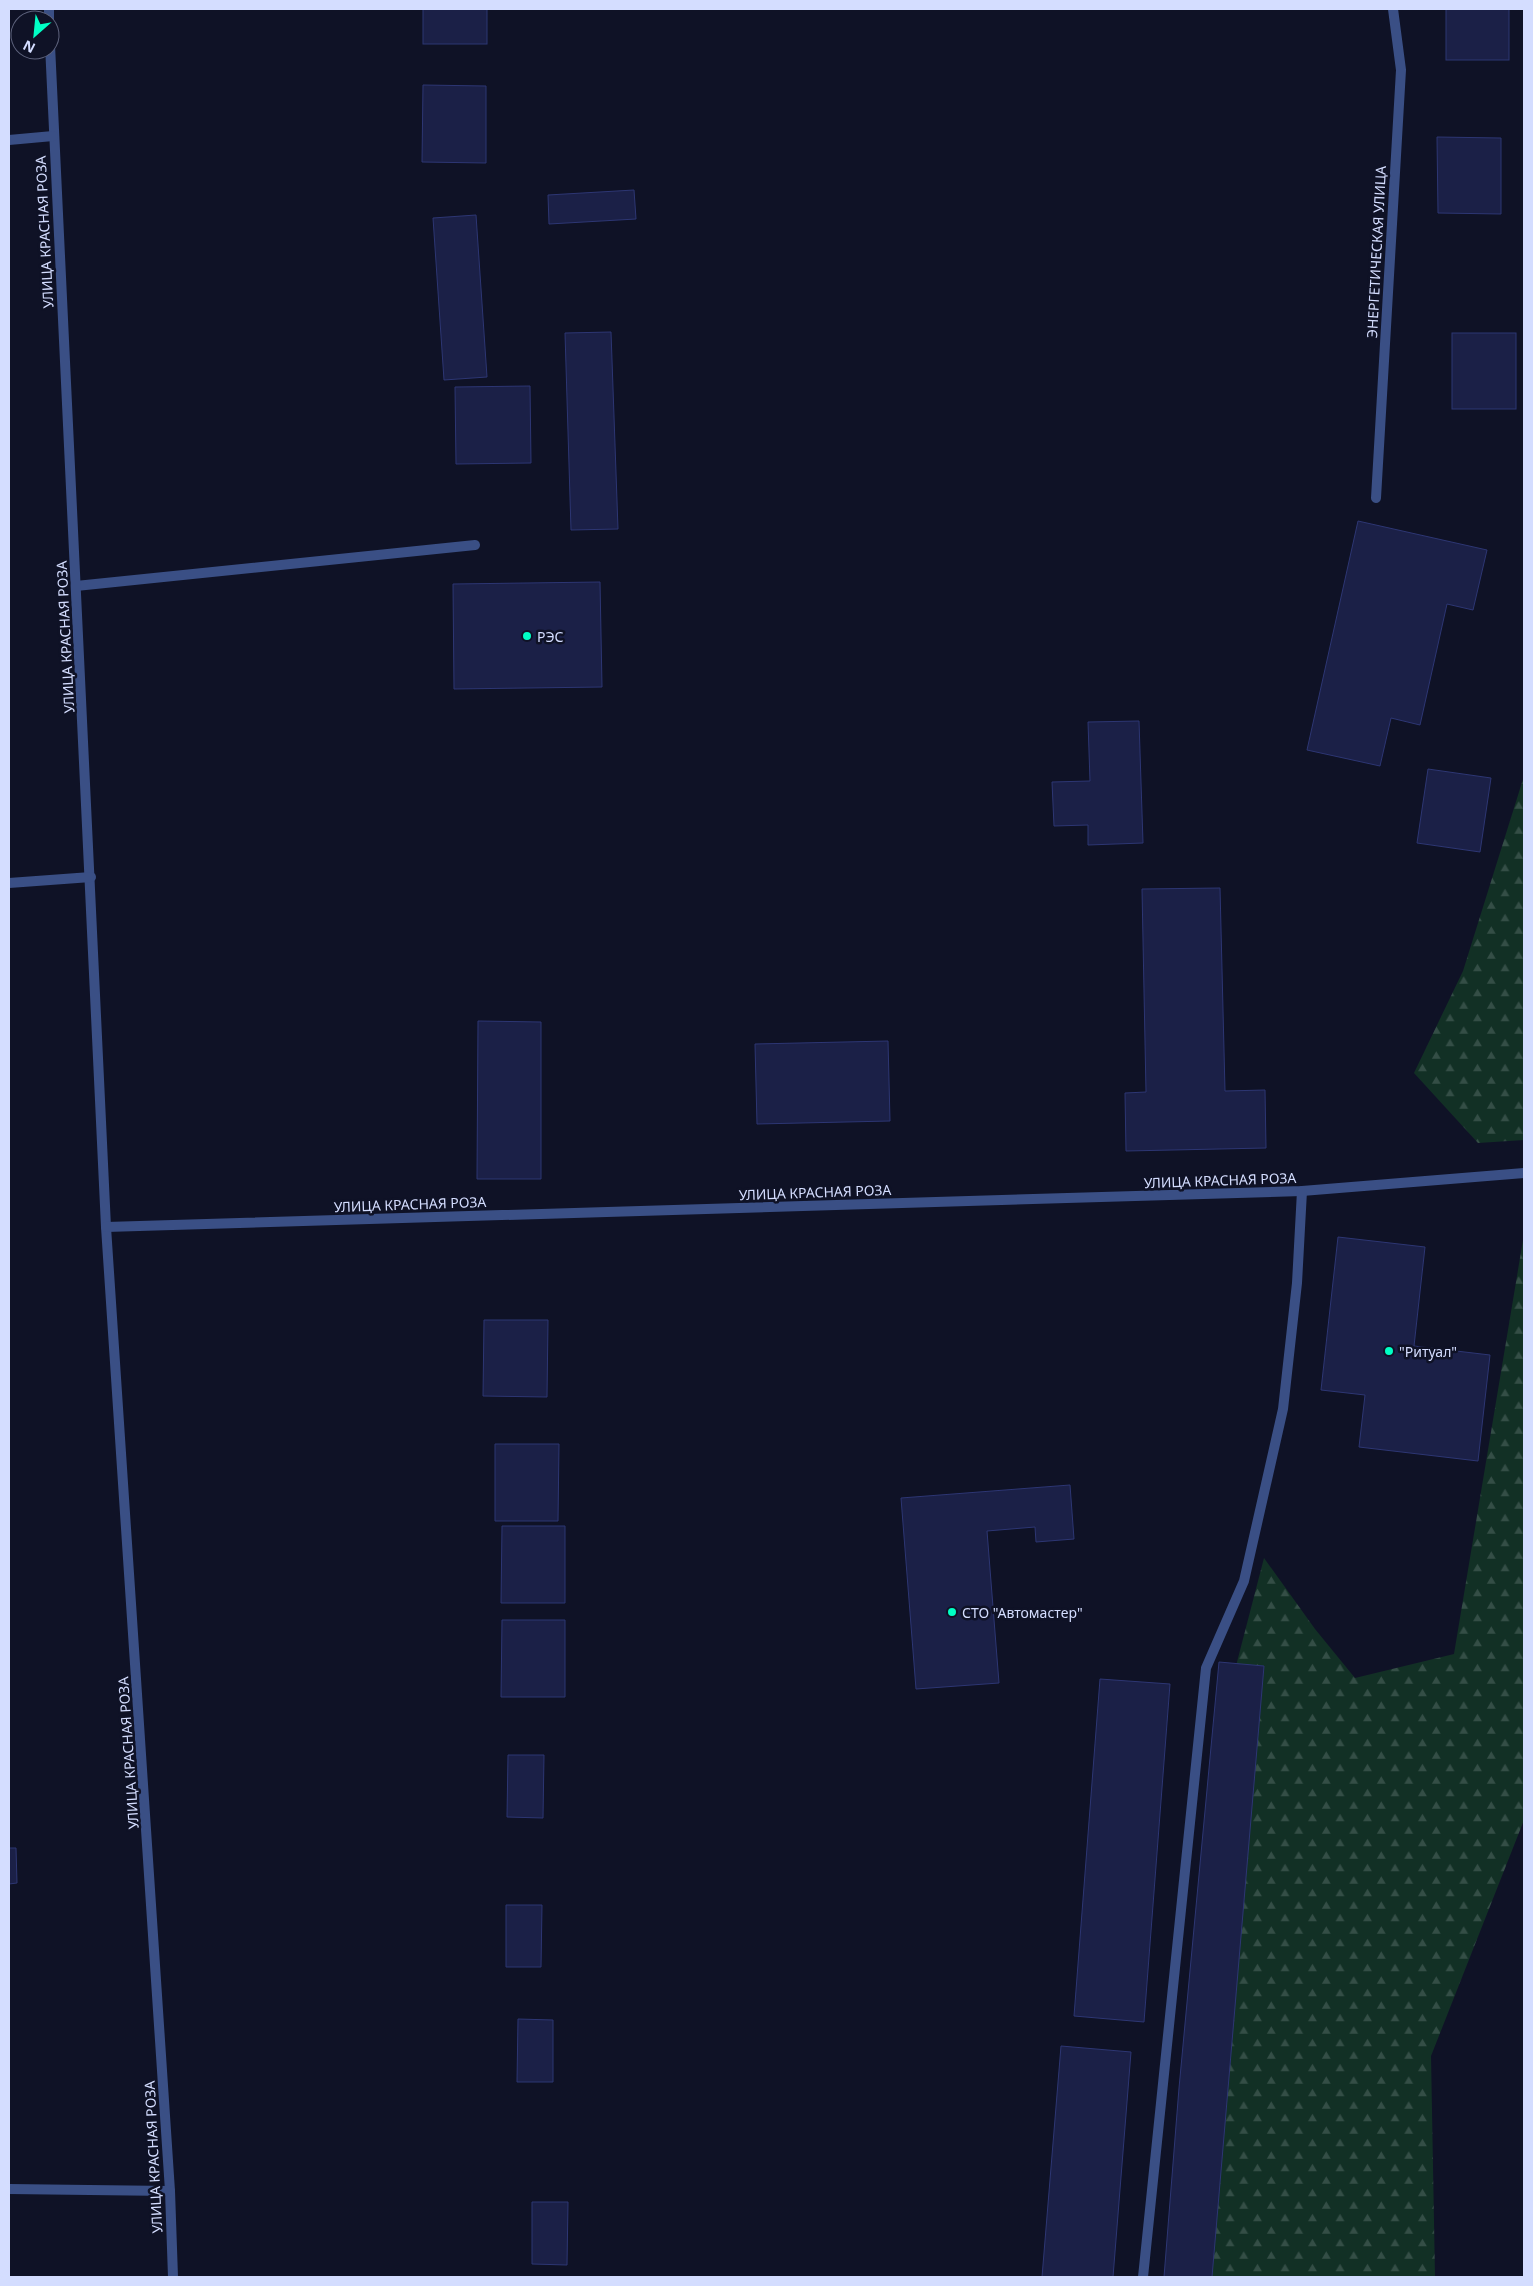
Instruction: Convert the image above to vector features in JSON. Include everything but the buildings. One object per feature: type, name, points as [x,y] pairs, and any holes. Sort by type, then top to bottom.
[{"type":"street","name":"ЭНЕРГЕТИЧЕСКАЯ УЛИЦА","points":[[1376,498],[1401,70],[1393,9]]},
{"type":"street","name":"УЛИЦА КРАСНАЯ РОЗА","points":[[50,60],[91,877],[106,1227],[170,2191],[173,2277]]},
{"type":"street","points":[[9,140],[53,136]]},
{"type":"street","points":[[76,586],[475,545]]},
{"type":"street","points":[[9,882],[91,877]]},
{"type":"street","name":"УЛИЦА КРАСНАЯ РОЗА","points":[[106,1227],[1302,1191],[1524,1173]]},
{"type":"street","points":[[1143,2277],[1206,1668],[1244,1581],[1283,1409],[1297,1283],[1302,1191]]},
{"type":"street","points":[[9,2189],[170,2191]]},
{"type":"green space","points":[[1524,776],[1524,1140],[1478,1143],[1414,1073],[1463,971]]},
{"type":"green space","points":[[1524,1234],[1524,1820],[1431,2056],[1435,2277],[1185,2277],[1237,1662],[1264,1558],[1315,1629],[1355,1678],[1454,1654]]},
{"type":"place","name":"РЭС","points":[[527,636]]},
{"type":"place","name":"\"Ритуал\"","points":[[1389,1351]]},
{"type":"place","name":"СТО \"Автомастер\"","points":[[952,1612]]}]
